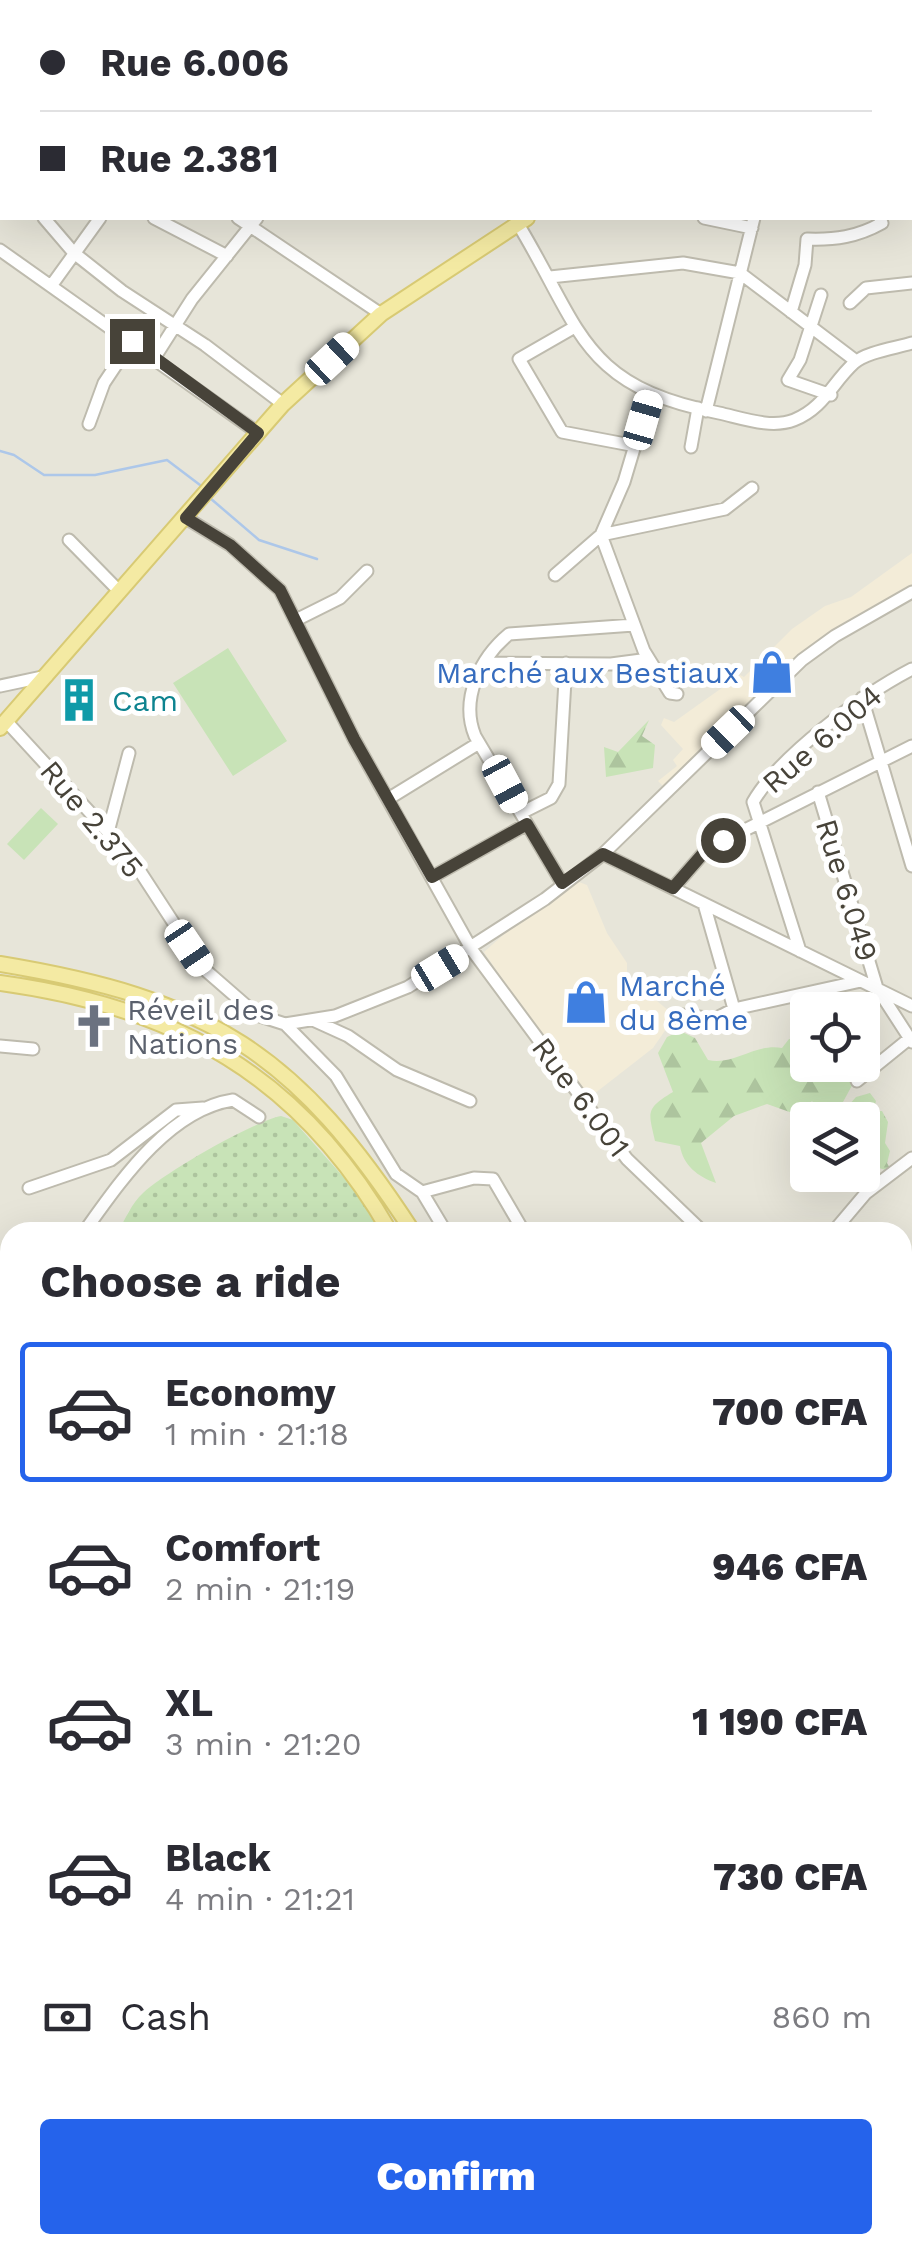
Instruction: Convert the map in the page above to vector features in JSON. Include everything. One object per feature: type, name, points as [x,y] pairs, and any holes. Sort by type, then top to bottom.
[{"type":"main road","points":[[3,724],[283,404],[381,314],[523,221]]},
{"type":"main road","points":[[0,964],[160,1000],[230,1034],[304,1093],[362,1158],[406,1222]]},
{"type":"main road","points":[[0,983],[137,1012],[197,1036],[292,1108],[361,1187],[384,1222]]},
{"type":"street","points":[[46,220],[74,253],[283,404]]},
{"type":"street","points":[[50,286],[99,220]]},
{"type":"street","points":[[158,220],[226,256]]},
{"type":"street","points":[[691,448],[753,223],[724,220]]},
{"type":"street","points":[[791,312],[805,265],[807,239],[833,241],[881,220]]},
{"type":"street","points":[[523,221],[573,328],[595,357],[650,395],[779,425],[798,419],[831,394],[856,361],[912,344]]},
{"type":"street","points":[[155,357],[174,326],[254,222],[381,314]]},
{"type":"street","points":[[0,250],[258,433]]},
{"type":"street","points":[[550,277],[683,263],[740,274],[856,361]]},
{"type":"street","points":[[850,303],[866,288],[912,283]]},
{"type":"street","points":[[821,295],[788,380],[831,394]]},
{"type":"street","points":[[573,328],[520,359],[562,432],[636,446]]},
{"type":"street","points":[[88,424],[104,383],[132,341]]},
{"type":"street","points":[[555,575],[601,534],[636,446],[650,395]]},
{"type":"street","points":[[601,534],[725,509],[752,488]]},
{"type":"street","name":"Rue 6.001","points":[[186,518],[246,558],[280,590],[344,721],[472,950],[627,1159],[693,1222]]},
{"type":"street","points":[[601,534],[649,660],[670,692],[677,694]]},
{"type":"street","points":[[69,540],[120,592]]},
{"type":"street","points":[[296,620],[340,598],[367,571]]},
{"type":"street","points":[[284,1024],[316,1021],[408,987],[472,950],[603,854],[812,652],[912,592]]},
{"type":"street","points":[[562,883],[479,743],[468,713],[472,688],[484,663],[509,634],[634,626]]},
{"type":"street","points":[[484,663],[649,660]]},
{"type":"street","points":[[432,877],[524,819],[551,798],[558,787],[566,663]]},
{"type":"street","name":"Rue 6.004","points":[[760,821],[754,808],[756,797],[862,698],[912,669]]},
{"type":"street","points":[[0,686],[47,676]]},
{"type":"street","points":[[862,698],[912,866]]},
{"type":"street","name":"Rue 2.375","points":[[3,724],[130,856],[202,968],[257,1015],[284,1024],[336,1076],[402,1180]]},
{"type":"street","points":[[388,799],[479,743]]},
{"type":"street","points":[[673,888],[707,849],[912,746]]},
{"type":"street","points":[[108,832],[129,754]]},
{"type":"street","name":"Rue 6.049","points":[[818,792],[877,988],[911,1040]]},
{"type":"street","points":[[760,821],[800,950]]},
{"type":"street","points":[[603,854],[912,1006]]},
{"type":"street","points":[[704,904],[734,1010]]},
{"type":"street","points":[[682,1015],[714,1019],[734,1010],[861,981]]},
{"type":"street","points":[[316,1021],[348,1036],[398,1070],[470,1101]]},
{"type":"street","points":[[880,1064],[911,1040]]},
{"type":"street","points":[[0,1046],[33,1049]]},
{"type":"street","points":[[29,1188],[111,1160],[176,1110],[233,1100],[258,1116]]},
{"type":"street","points":[[92,1222],[145,1157],[203,1108]]},
{"type":"street","points":[[841,1222],[866,1193],[912,1158]]},
{"type":"street","points":[[422,1192],[474,1178],[493,1179],[518,1222]]},
{"type":"street","points":[[392,1200],[402,1180],[422,1192],[440,1222]]},
{"type":"shaded area","points":[[0,220],[912,220],[912,1222],[377,1222],[355,1190],[293,1120],[261,1122],[158,1181],[123,1222],[0,1222]]},
{"type":"shaded area","name":"Marché aux Bestiaux","points":[[912,553],[912,596],[826,643],[670,793],[658,781],[677,766],[673,760],[683,749],[661,725],[664,718],[674,722],[740,675],[744,677],[792,629],[825,606],[851,597]]},
{"type":"shaded area","name":"Marché du 8ème","points":[[568,878],[587,885],[607,933],[627,963],[627,976],[675,1016],[653,1048],[585,1101],[484,952]]},
{"type":"green space","points":[[228,648],[287,741],[233,776],[173,683]]},
{"type":"green space","points":[[649,720],[642,736],[655,745],[653,768],[606,777],[604,747],[618,752]]},
{"type":"green space","points":[[41,808],[58,824],[24,860],[7,844]]},
{"type":"green space","points":[[680,1031],[695,1038],[708,1060],[718,1061],[782,1048],[790,1039],[790,1082],[854,1082],[843,1102],[790,1102],[790,1112],[767,1104],[734,1116],[701,1143],[716,1183],[697,1174],[684,1159],[680,1146],[655,1141],[651,1112],[673,1092],[658,1053],[667,1037]]},
{"type":"green space","points":[[870,1093],[876,1102],[852,1102]]},
{"type":"green space","points":[[880,1111],[888,1122],[885,1143],[892,1172],[880,1168]]},
{"type":"green space","points":[[281,1116],[293,1120],[355,1190],[377,1222],[123,1222],[135,1201],[154,1184],[231,1137]]},
{"type":"waterway","points":[[0,451],[14,455],[44,475],[95,475],[167,460],[204,488]]},
{"type":"waterway","points":[[210,498],[259,540],[317,559]]},
{"type":"place","name":"Marché aux Bestiaux","points":[[772,672]]},
{"type":"place","name":"Cam","points":[[79,700]]},
{"type":"place","name":"Marché du 8ème","points":[[586,1002]]},
{"type":"place","name":"Réveil des Nations","points":[[94,1026]]},
{"type":"route","points":[[132,341],[258,433],[186,518],[230,545],[280,590],[344,721],[432,877],[527,824],[562,883],[603,854],[673,888],[707,849],[723,840]]}]
